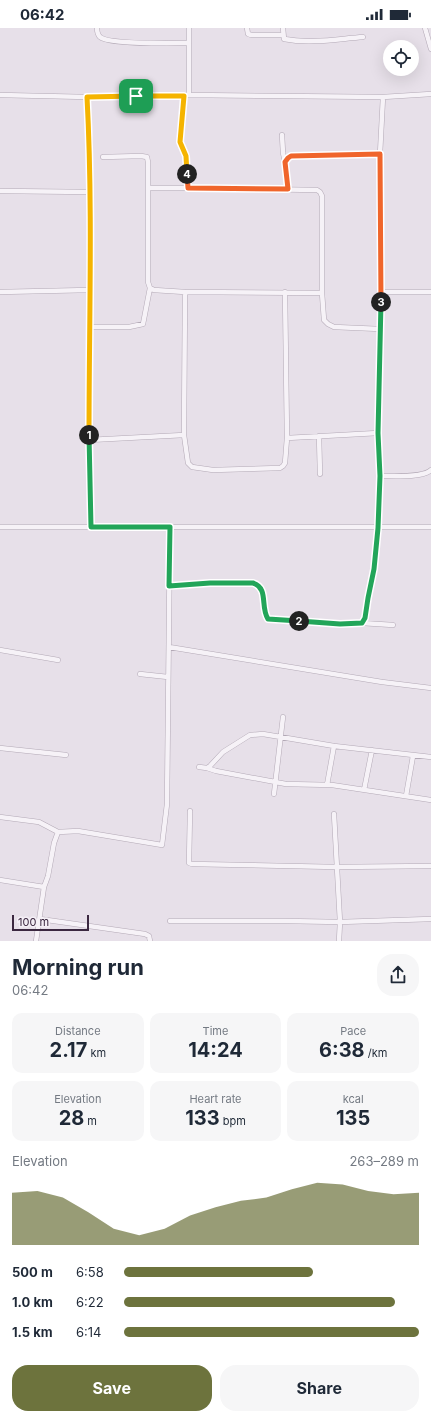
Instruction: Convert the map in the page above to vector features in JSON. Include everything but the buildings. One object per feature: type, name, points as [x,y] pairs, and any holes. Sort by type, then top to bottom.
[{"type":"street","points":[[96,28],[100,36],[106,40],[142,43],[189,43]]},
{"type":"street","points":[[188,188],[186,156],[180,142],[186,95],[189,28]]},
{"type":"street","points":[[247,28],[248,34],[251,36],[283,35]]},
{"type":"street","points":[[283,28],[284,38],[289,40],[310,41],[363,37]]},
{"type":"street","points":[[425,28],[431,49]]},
{"type":"street","points":[[0,95],[87,97],[186,95],[383,97],[431,94]]},
{"type":"street","points":[[87,97],[90,148],[89,440],[91,527]]},
{"type":"street","points":[[362,623],[365,618],[374,569],[378,528],[380,476],[378,433],[381,292],[380,154],[383,97]]},
{"type":"street","points":[[282,135],[288,189]]},
{"type":"street","points":[[285,162],[291,156],[380,154]]},
{"type":"street","points":[[89,327],[129,327],[143,324],[150,288],[148,282],[147,259],[147,158],[142,156],[103,157]]},
{"type":"street","points":[[148,188],[317,190],[322,196],[322,293],[324,320],[334,327],[380,329]]},
{"type":"street","points":[[0,191],[90,192]]},
{"type":"street","points":[[150,288],[154,290],[185,292],[322,293]]},
{"type":"street","points":[[0,292],[89,290]]},
{"type":"street","points":[[185,292],[184,435],[188,463],[192,467],[213,470],[280,468],[285,463],[287,438],[285,292]]},
{"type":"street","points":[[381,292],[431,292]]},
{"type":"street","points":[[287,438],[378,433]]},
{"type":"street","points":[[89,440],[184,435]]},
{"type":"street","points":[[319,436],[320,474]]},
{"type":"street","points":[[380,476],[422,474],[430,472],[431,470]]},
{"type":"street","points":[[0,527],[431,527]]},
{"type":"street","points":[[0,817],[39,822],[58,832],[78,831],[162,845],[167,804],[170,527]]},
{"type":"street","points":[[169,586],[210,583],[259,584],[262,589],[268,619],[340,624],[362,623],[393,625]]},
{"type":"street","points":[[169,647],[374,681],[431,688]]},
{"type":"street","points":[[0,650],[58,660]]},
{"type":"street","points":[[140,674],[168,677]]},
{"type":"street","points":[[274,794],[283,717]]},
{"type":"street","points":[[207,768],[223,752],[250,735],[263,734],[334,746],[431,757]]},
{"type":"street","points":[[327,785],[334,746]]},
{"type":"street","points":[[0,748],[66,755]]},
{"type":"street","points":[[364,790],[372,750]]},
{"type":"street","points":[[406,796],[412,756]]},
{"type":"street","points":[[199,768],[207,768],[286,784],[327,785],[431,800]]},
{"type":"street","points":[[190,811],[189,863],[192,864],[336,867],[431,866]]},
{"type":"street","points":[[334,814],[340,922],[339,941]]},
{"type":"street","points":[[36,941],[44,887],[58,832]]},
{"type":"street","points":[[0,880],[44,887]]},
{"type":"street","points":[[40,919],[145,934],[149,936],[150,941]]},
{"type":"street","points":[[170,921],[340,922],[431,920]]},
{"type":"route","points":[[136,96],[184,96],[180,142],[186,156],[188,188],[288,189],[285,162],[291,156],[380,154],[381,292],[378,433],[380,476],[378,528],[374,569],[365,618],[362,623],[340,624],[268,619],[262,589],[259,584],[210,583],[169,586],[170,527],[91,527],[89,440],[90,148],[87,97],[136,96]]}]
